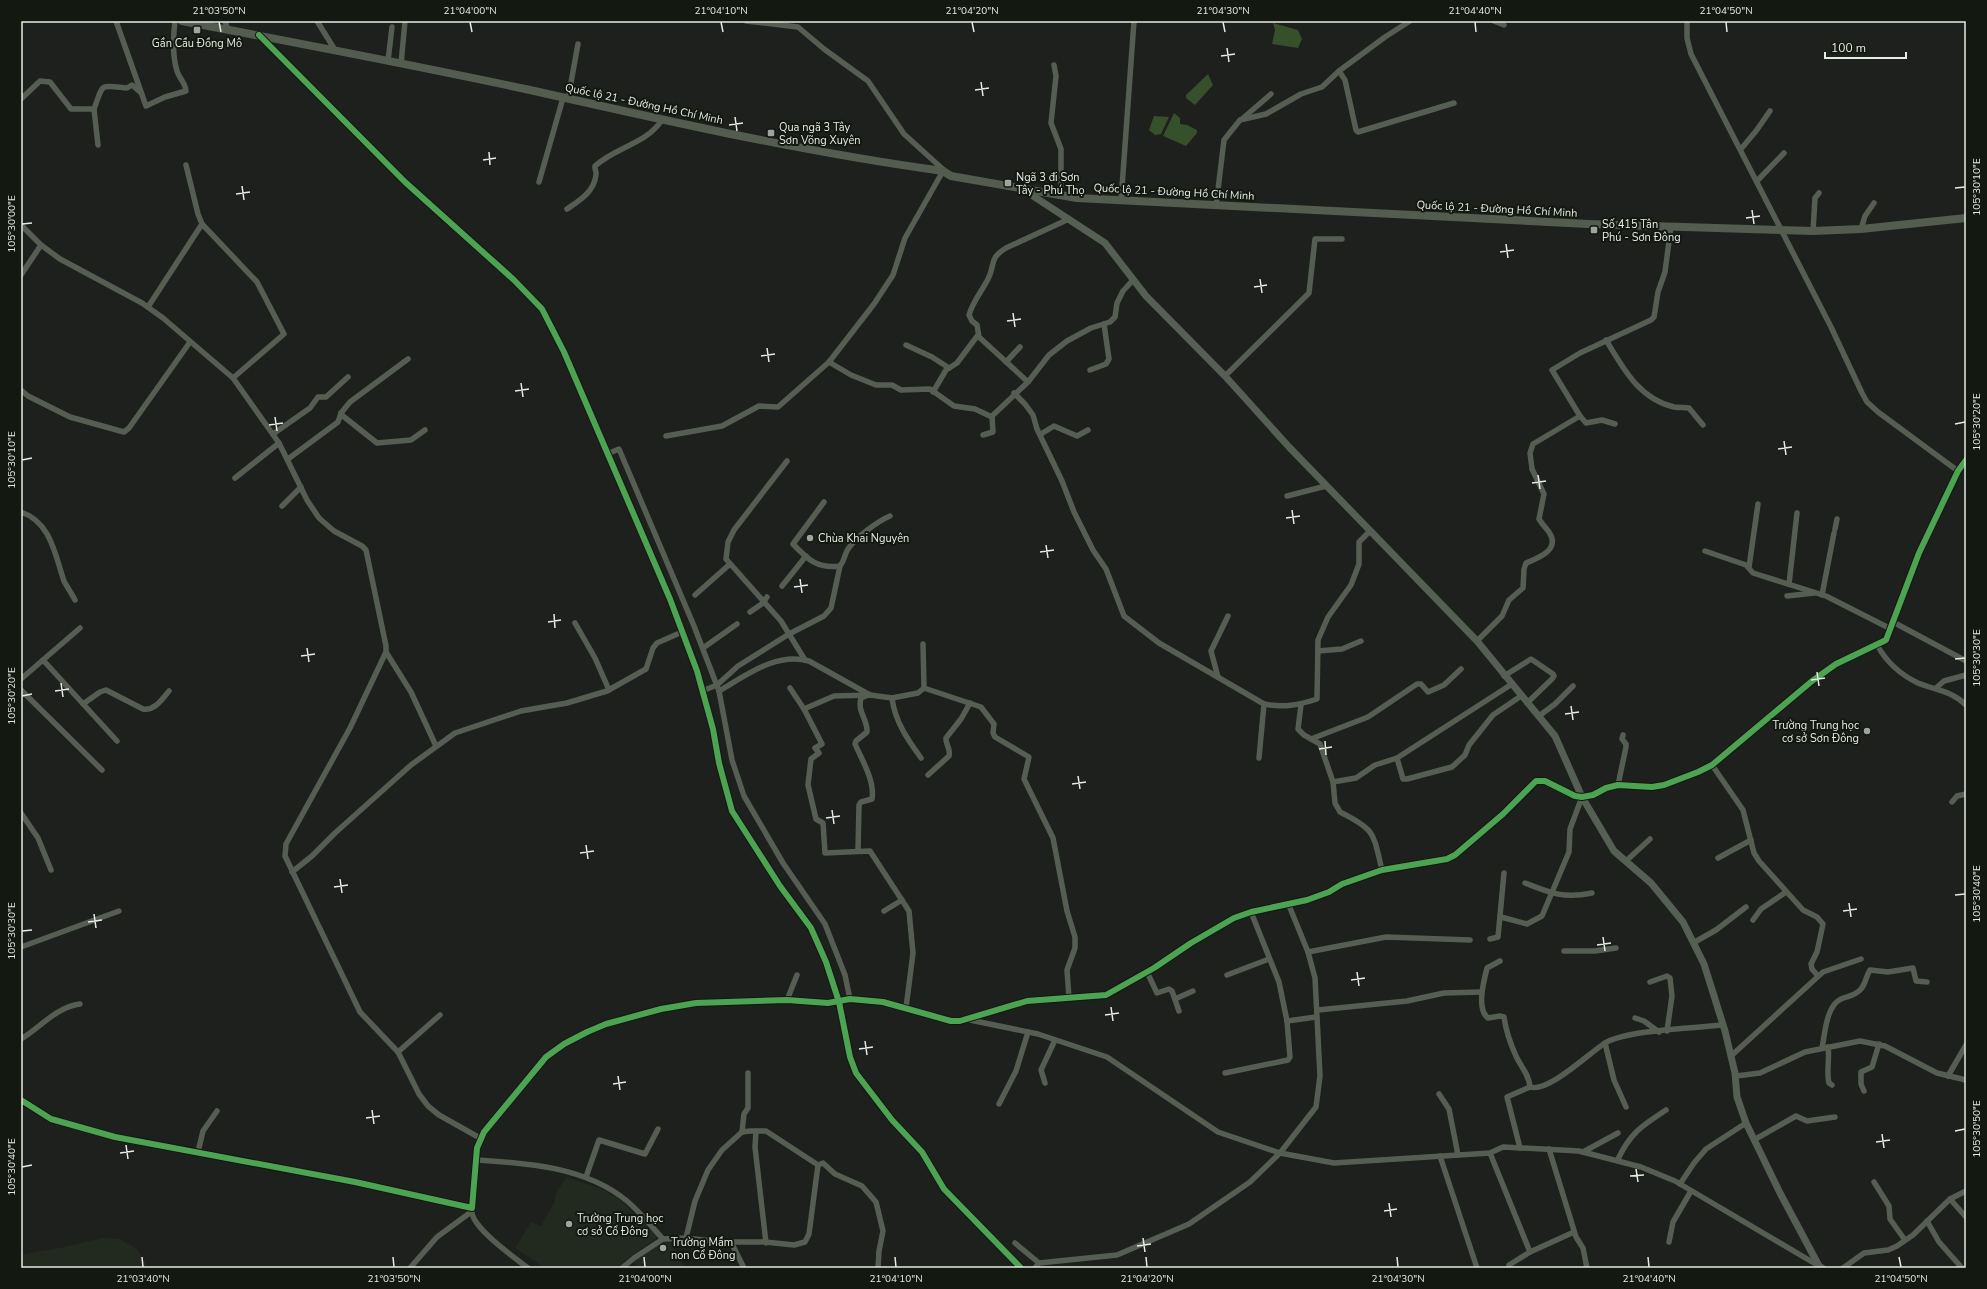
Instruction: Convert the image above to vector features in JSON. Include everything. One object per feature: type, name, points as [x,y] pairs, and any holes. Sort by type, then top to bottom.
[{"type":"highway","name":"Quốc lộ 21 - Đường Hồ Chí Minh","points":[[182,21],[335,50],[662,120],[877,162],[943,171],[951,176],[1061,196],[1216,206],[1588,224],[1813,231],[1861,229],[1966,218]]},
{"type":"main road","points":[[1024,190],[1105,242],[1146,296],[1225,376],[1326,486],[1477,641],[1504,676],[1556,736],[1582,797],[1614,851],[1651,883],[1683,922],[1704,964],[1723,1025],[1736,1076],[1737,1097],[1746,1123],[1780,1193],[1820,1267]]},
{"type":"street","points":[[116,21],[146,106],[166,97],[186,91],[175,63],[173,38],[175,21]]},
{"type":"street","points":[[225,21],[228,30]]},
{"type":"street","points":[[317,21],[335,50]]},
{"type":"street","points":[[401,64],[405,21]]},
{"type":"street","points":[[746,21],[775,23],[798,27],[824,49],[868,81],[904,134],[951,176]]},
{"type":"street","points":[[1121,200],[1134,21]]},
{"type":"street","points":[[1240,120],[1266,114],[1301,94],[1320,89],[1339,71],[1385,37],[1410,21]]},
{"type":"street","points":[[1494,21],[1504,25]]},
{"type":"street","points":[[1687,21],[1687,38],[1691,54],[1831,327],[1867,402],[1878,412],[1958,471]]},
{"type":"street","points":[[388,61],[392,28]]},
{"type":"street","points":[[259,35],[405,182],[514,280],[542,309],[564,352],[670,599],[702,691],[713,729],[719,763],[732,811],[780,886],[811,928],[844,1000]]},
{"type":"street","points":[[539,182],[566,99],[578,44]]},
{"type":"street","points":[[1054,65],[1056,76],[1051,123],[1061,149],[1061,196]]},
{"type":"street","points":[[1339,71],[1345,80],[1356,130],[1358,132],[1454,103]]},
{"type":"street","points":[[21,99],[40,81],[45,80],[50,82],[71,109],[94,109]]},
{"type":"street","points":[[98,145],[94,109],[99,91],[102,87],[109,85],[127,88],[132,85],[140,92]]},
{"type":"street","points":[[1216,206],[1224,140],[1228,132],[1240,120],[1271,94]]},
{"type":"street","points":[[1740,149],[1756,131],[1770,111]]},
{"type":"street","points":[[567,209],[584,197],[590,190],[597,173],[595,166],[604,157],[650,135],[662,120]]},
{"type":"street","points":[[1757,181],[1784,153]]},
{"type":"street","points":[[186,165],[198,214],[202,224],[257,282],[284,334],[232,378]]},
{"type":"street","points":[[666,436],[722,426],[759,406],[778,407],[829,362],[874,304],[893,275],[905,238],[943,171]]},
{"type":"street","points":[[1813,231],[1815,198],[1819,193]]},
{"type":"street","points":[[1861,229],[1864,218],[1874,203]]},
{"type":"street","points":[[933,392],[949,368],[957,363],[978,335],[978,325],[970,318],[969,315],[972,305],[988,280],[992,264],[998,254],[1006,248],[1069,219]]},
{"type":"street","points":[[148,307],[202,224]]},
{"type":"street","points":[[21,225],[41,245],[60,259],[148,307],[163,318],[232,378],[279,443],[288,458],[307,500],[326,526],[366,550],[386,652],[350,728],[286,844],[285,856],[360,1012],[398,1052],[419,1094],[428,1106],[440,1115],[480,1138]]},
{"type":"street","points":[[1615,424],[1602,420],[1585,423],[1552,370],[1570,358],[1651,320],[1654,317],[1658,292],[1667,260],[1671,226]]},
{"type":"street","points":[[1225,376],[1309,293],[1315,239],[1342,239]]},
{"type":"street","points":[[21,275],[41,245]]},
{"type":"street","points":[[992,417],[1028,382],[1049,355],[1067,341],[1091,328],[1110,322],[1115,317],[1117,304],[1123,291],[1133,280]]},
{"type":"street","points":[[1090,370],[1106,364],[1109,359],[1104,324]]},
{"type":"street","points":[[978,335],[1028,382]]},
{"type":"street","points":[[1606,340],[1629,378],[1636,386],[1668,405],[1689,408],[1703,425]]},
{"type":"street","points":[[21,390],[28,396],[70,417],[119,432],[124,432],[129,428],[154,394],[190,342]]},
{"type":"street","points":[[906,345],[932,356],[949,368]]},
{"type":"street","points":[[1006,362],[1020,347]]},
{"type":"street","points":[[288,458],[338,422],[341,412],[350,402],[408,359]]},
{"type":"street","points":[[829,362],[851,375],[876,385],[892,385],[901,390],[922,388],[933,392],[954,406],[975,409],[992,417]]},
{"type":"street","points":[[273,434],[310,408],[318,397],[326,397],[348,377]]},
{"type":"street","points":[[1014,394],[1025,404],[1033,415],[1037,429],[1041,434],[1074,512],[1093,550],[1106,570],[1124,616],[1159,643],[1264,704],[1279,707],[1301,704],[1317,699],[1318,640],[1328,617],[1351,585],[1359,564],[1359,542],[1370,531]]},
{"type":"street","points":[[341,412],[343,416],[377,443],[411,440],[425,430]]},
{"type":"street","points":[[1477,641],[1502,616],[1509,600],[1523,588],[1524,569],[1526,563],[1544,556],[1551,544],[1549,532],[1539,519],[1544,494],[1542,488],[1533,476],[1530,453],[1532,444],[1580,416]]},
{"type":"street","points":[[983,435],[994,430],[992,417]]},
{"type":"street","points":[[1041,434],[1054,426],[1077,436],[1088,430]]},
{"type":"street","points":[[235,478],[279,443]]},
{"type":"street","points":[[607,454],[619,448],[703,648],[718,688],[732,760],[744,796],[783,862],[825,924],[845,975],[844,1000],[851,1061],[860,1080],[892,1120],[922,1152],[944,1189],[1021,1268]]},
{"type":"street","points":[[528,1268],[480,1228],[471,1210],[477,1148],[480,1138],[536,1068],[554,1050],[600,1027],[660,1009],[696,1003],[787,1000],[828,1003],[844,1000],[876,1001],[951,1021],[968,1020],[1027,1002],[1106,995],[1147,972],[1191,943],[1234,918],[1251,912],[1307,900],[1329,892],[1342,884],[1382,870],[1436,861],[1455,855],[1502,814],[1536,781],[1545,781],[1575,796],[1582,797],[1593,795],[1606,788],[1618,785],[1652,787],[1664,785],[1712,765],[1812,681],[1836,664],[1886,640],[1919,553],[1958,471],[1966,460]]},
{"type":"street","points":[[787,462],[734,530],[726,553],[726,559],[763,603],[781,621],[805,660]]},
{"type":"street","points":[[1287,496],[1326,486]]},
{"type":"street","points":[[282,506],[301,487]]},
{"type":"street","points":[[824,502],[793,544],[818,566],[829,568],[840,566]]},
{"type":"street","points":[[1749,567],[1758,504]]},
{"type":"street","points":[[21,512],[41,524],[50,538],[65,582],[75,600]]},
{"type":"street","points":[[1789,584],[1797,513]]},
{"type":"street","points":[[718,688],[738,666],[789,634],[824,616],[831,608],[840,566],[845,561],[847,549],[878,521],[890,516]]},
{"type":"street","points":[[1822,595],[1838,518]]},
{"type":"street","points":[[1705,551],[1749,567],[1753,573],[1835,600],[1846,608],[1891,629]]},
{"type":"street","points":[[782,586],[806,556]]},
{"type":"street","points":[[695,596],[730,564]]},
{"type":"street","points":[[1787,596],[1814,593]]},
{"type":"street","points":[[750,612],[763,603],[767,597]]},
{"type":"street","points":[[1218,678],[1211,651],[1228,616]]},
{"type":"street","points":[[575,622],[595,658],[609,690]]},
{"type":"street","points":[[1893,622],[1966,661]]},
{"type":"street","points":[[703,648],[737,624]]},
{"type":"street","points":[[21,679],[80,628]]},
{"type":"street","points":[[292,872],[312,856],[377,795],[436,746],[455,733],[475,725],[521,711],[567,703],[609,690],[646,669],[653,648],[657,643],[682,632]]},
{"type":"street","points":[[1318,651],[1342,648],[1361,641]]},
{"type":"street","points":[[804,709],[834,696],[870,695],[892,698],[918,694],[924,688],[923,644]]},
{"type":"street","points":[[1877,644],[1885,657],[1896,669],[1916,682],[1952,694],[1966,705]]},
{"type":"street","points":[[386,652],[411,692],[436,746]]},
{"type":"street","points":[[1504,676],[1531,659],[1553,674],[1554,676],[1552,680],[1527,703]]},
{"type":"street","points":[[43,660],[117,741]]},
{"type":"street","points":[[702,691],[718,688],[768,663],[778,660],[805,660],[870,695]]},
{"type":"street","points":[[1311,738],[1368,716],[1417,684],[1421,684],[1428,692],[1444,685],[1461,669]]},
{"type":"street","points":[[1936,688],[1944,681],[1966,675]]},
{"type":"street","points":[[1333,782],[1356,778],[1375,765],[1397,758],[1512,684]]},
{"type":"street","points":[[1539,716],[1555,704],[1573,686]]},
{"type":"street","points":[[790,688],[804,709],[822,744],[815,748],[818,753],[811,759],[808,785],[816,819],[823,823],[825,853],[870,851],[909,911],[912,953],[906,1008]]},
{"type":"street","points":[[924,688],[980,707],[994,724],[993,732],[995,737],[1028,757],[1029,762],[1024,773],[1024,779],[1053,838],[1067,911],[1075,937],[1075,948],[1067,970],[1069,998]]},
{"type":"street","points":[[21,690],[102,770]]},
{"type":"street","points":[[83,704],[100,692],[106,690],[144,709],[150,710],[154,708],[169,691]]},
{"type":"street","points":[[858,851],[859,805],[861,802],[872,799],[872,795],[869,776],[855,744],[856,741],[867,732],[867,728],[860,711],[860,703],[862,698],[870,695]]},
{"type":"street","points":[[1397,758],[1403,778],[1407,779],[1452,767],[1465,754],[1469,745],[1493,715],[1521,696]]},
{"type":"street","points":[[892,698],[900,725],[907,739],[922,758]]},
{"type":"street","points":[[928,775],[949,756],[950,750],[946,738],[961,719],[970,704]]},
{"type":"street","points":[[1259,758],[1264,704]]},
{"type":"street","points":[[1301,704],[1298,729],[1320,744],[1333,782],[1335,803],[1340,812],[1356,820],[1368,829],[1373,836],[1382,870]]},
{"type":"street","points":[[1618,785],[1626,747],[1626,744],[1622,739],[1623,735]]},
{"type":"street","points":[[1712,765],[1742,810],[1754,853],[1759,861],[1803,910],[1817,917],[1823,924],[1817,952],[1811,964],[1812,969],[1818,976]]},
{"type":"street","points":[[1952,802],[1957,796],[1966,794]]},
{"type":"street","points":[[1501,917],[1527,924],[1542,916],[1569,852],[1570,829],[1582,797]]},
{"type":"street","points":[[21,813],[38,838],[51,870]]},
{"type":"street","points":[[1626,861],[1650,839]]},
{"type":"street","points":[[1718,858],[1751,840]]},
{"type":"street","points":[[1490,939],[1497,938],[1501,917],[1504,873]]},
{"type":"street","points":[[1525,883],[1552,894],[1567,896],[1592,893]]},
{"type":"street","points":[[1753,920],[1761,909],[1786,892]]},
{"type":"street","points":[[884,911],[902,900]]},
{"type":"street","points":[[1015,1243],[1037,1266],[1117,1255],[1190,1224],[1250,1182],[1280,1153],[1316,1108],[1320,1076],[1316,1017],[1318,1010],[1315,978],[1308,952],[1288,903]]},
{"type":"street","points":[[1693,944],[1716,930],[1746,907]]},
{"type":"street","points":[[21,947],[119,911]]},
{"type":"street","points":[[1225,1073],[1288,1060],[1290,1058],[1287,1021],[1278,982],[1251,912]]},
{"type":"street","points":[[1308,952],[1386,937],[1470,940]]},
{"type":"street","points":[[1564,951],[1595,951],[1616,948]]},
{"type":"street","points":[[1227,975],[1269,958]]},
{"type":"street","points":[[1731,1056],[1818,976],[1829,969],[1861,959]]},
{"type":"street","points":[[1500,961],[1487,968],[1481,992],[1486,1017],[1504,1017],[1507,1034],[1516,1056],[1528,1076],[1530,1087]]},
{"type":"street","points":[[1832,1085],[1829,1083],[1828,1076],[1830,1057],[1825,1047],[1833,1006],[1840,1000],[1852,996],[1860,990],[1867,981],[1870,970],[1888,972],[1913,968],[1916,981],[1927,982]]},
{"type":"street","points":[[1147,972],[1157,993],[1169,989],[1172,991],[1179,1011]]},
{"type":"street","points":[[787,1000],[797,975]]},
{"type":"street","points":[[1650,982],[1667,976],[1670,978],[1672,996],[1667,1031]]},
{"type":"street","points":[[1175,999],[1193,991]]},
{"type":"street","points":[[1318,1010],[1407,1001],[1444,993],[1481,992]]},
{"type":"street","points":[[21,1039],[68,1005],[80,1004]]},
{"type":"street","points":[[398,1052],[440,1015]]},
{"type":"street","points":[[1287,1021],[1316,1017]]},
{"type":"street","points":[[1635,1018],[1644,1021],[1659,1032]]},
{"type":"street","points":[[968,1020],[1028,1032],[1107,1057],[1218,1132],[1280,1153],[1334,1163],[1490,1153],[1503,1147],[1583,1152],[1618,1159],[1641,1166],[1680,1184],[1820,1267]]},
{"type":"street","points":[[1520,1148],[1507,1097],[1530,1087],[1541,1087],[1554,1081],[1615,1038],[1723,1025]]},
{"type":"street","points":[[999,1104],[1016,1071],[1028,1032]]},
{"type":"street","points":[[1045,1083],[1041,1070],[1055,1040]]},
{"type":"street","points":[[1736,1076],[1760,1073],[1796,1055],[1825,1047],[1860,1041],[1878,1044],[1893,1050],[1927,1069],[1966,1080]]},
{"type":"street","points":[[1605,1044],[1614,1080],[1626,1106]]},
{"type":"street","points":[[1864,1091],[1861,1084],[1861,1072],[1872,1067],[1878,1044]]},
{"type":"street","points":[[1948,1076],[1966,1045]]},
{"type":"street","points":[[742,1132],[744,1114],[748,1108],[748,1073]]},
{"type":"street","points":[[1438,1094],[1449,1110],[1458,1155]]},
{"type":"street","points":[[21,1100],[51,1119],[115,1137],[355,1182],[471,1210]]},
{"type":"street","points":[[1618,1159],[1627,1141],[1638,1130],[1666,1110]]},
{"type":"street","points":[[198,1152],[203,1131],[216,1111]]},
{"type":"street","points":[[1754,1140],[1796,1116],[1807,1121],[1835,1117]]},
{"type":"street","points":[[1680,1184],[1694,1163],[1706,1149],[1746,1123]]},
{"type":"street","points":[[586,1177],[599,1140],[645,1154],[658,1129]]},
{"type":"street","points":[[756,1131],[755,1147],[766,1243]]},
{"type":"street","points":[[686,1238],[694,1201],[708,1170],[722,1150],[742,1132],[766,1131],[818,1165],[823,1163],[835,1174],[862,1186],[876,1202],[883,1231],[879,1251],[878,1268]]},
{"type":"street","points":[[1583,1152],[1618,1133]]},
{"type":"street","points":[[1549,1149],[1574,1232],[1583,1248],[1587,1268]]},
{"type":"street","points":[[1490,1153],[1530,1252]]},
{"type":"street","points":[[1440,1156],[1477,1268]]},
{"type":"street","points":[[477,1160],[544,1166],[579,1177],[586,1177],[614,1192],[628,1202],[663,1239]]},
{"type":"street","points":[[622,1268],[634,1258],[663,1239],[686,1238],[731,1242],[801,1244],[807,1238],[818,1165]]},
{"type":"street","points":[[1874,1182],[1889,1206],[1890,1219],[1904,1240]]},
{"type":"street","points":[[1669,1242],[1673,1222],[1692,1191]]},
{"type":"street","points":[[1844,1268],[1861,1254],[1894,1248],[1927,1221],[1950,1199],[1966,1191]]},
{"type":"street","points":[[1950,1199],[1966,1217]]},
{"type":"street","points":[[410,1268],[437,1237],[471,1210]]},
{"type":"street","points":[[1927,1221],[1939,1242],[1962,1268]]},
{"type":"street","points":[[1509,1264],[1530,1252],[1574,1232]]},
{"type":"street","points":[[731,1242],[744,1268]]},
{"type":"shaded area","points":[[1273,23],[1298,30],[1302,39],[1298,48],[1272,44],[1275,30]]},
{"type":"shaded area","points":[[1208,74],[1213,85],[1195,105],[1186,98],[1186,95]]},
{"type":"shaded area","points":[[1174,113],[1180,118],[1180,124],[1187,125],[1197,130],[1197,133],[1186,146],[1163,136]]},
{"type":"shaded area","points":[[1154,116],[1169,117],[1161,134],[1155,135],[1149,130]]},
{"type":"shaded area","points":[[566,1177],[602,1189],[619,1199],[658,1237],[625,1260],[618,1268],[545,1268],[515,1248],[531,1222],[541,1226],[555,1201],[555,1195]]},
{"type":"shaded area","points":[[103,1238],[120,1239],[137,1249],[148,1268],[21,1268],[21,1255]]},
{"type":"shaded area","name":"Trường Mầm non Cổ Đông","points":[[669,1240],[686,1268],[637,1268],[633,1261],[662,1242]]},
{"type":"cycle path","points":[[259,35],[405,182],[514,280],[542,309],[564,352],[670,599],[697,671],[713,729],[719,763],[732,811],[780,886],[811,928],[826,962],[839,1002],[850,1057],[856,1073],[892,1120],[922,1152],[944,1189],[1021,1268]]},
{"type":"cycle path","points":[[21,1100],[51,1119],[115,1137],[355,1182],[472,1208],[477,1148],[484,1132],[546,1057],[564,1044],[606,1024],[661,1009],[696,1003],[787,1000],[828,1003],[850,999],[883,1002],[951,1021],[960,1021],[1027,1001],[1106,995],[1154,968],[1191,943],[1234,918],[1251,912],[1307,900],[1329,892],[1342,884],[1382,870],[1447,859],[1455,855],[1503,814],[1536,781],[1545,781],[1575,796],[1582,797],[1593,795],[1606,788],[1618,785],[1652,787],[1664,785],[1712,765],[1812,681],[1836,664],[1886,640],[1919,553],[1958,471],[1966,460]]},
{"type":"place","name":"Gần Cầu Đồng Mô","points":[[197,30]]},
{"type":"place","name":"Qua ngã 3 Tây Sơn Võng Xuyên","points":[[771,133]]},
{"type":"place","name":"Ngã 3 đi Sơn Tây - Phú Thọ","points":[[1008,183]]},
{"type":"place","name":"Số 415 Tân Phú - Sơn Đông","points":[[1594,230]]},
{"type":"place","name":"Chùa Khai Nguyên","points":[[810,538]]},
{"type":"place","name":"Trường Trung học cơ sở Sơn Đông","points":[[1867,731]]},
{"type":"place","name":"Trường Trung học cơ sở Cổ Đông","points":[[569,1224]]},
{"type":"place","name":"Trường Mầm non Cổ Đông","points":[[663,1248]]}]
